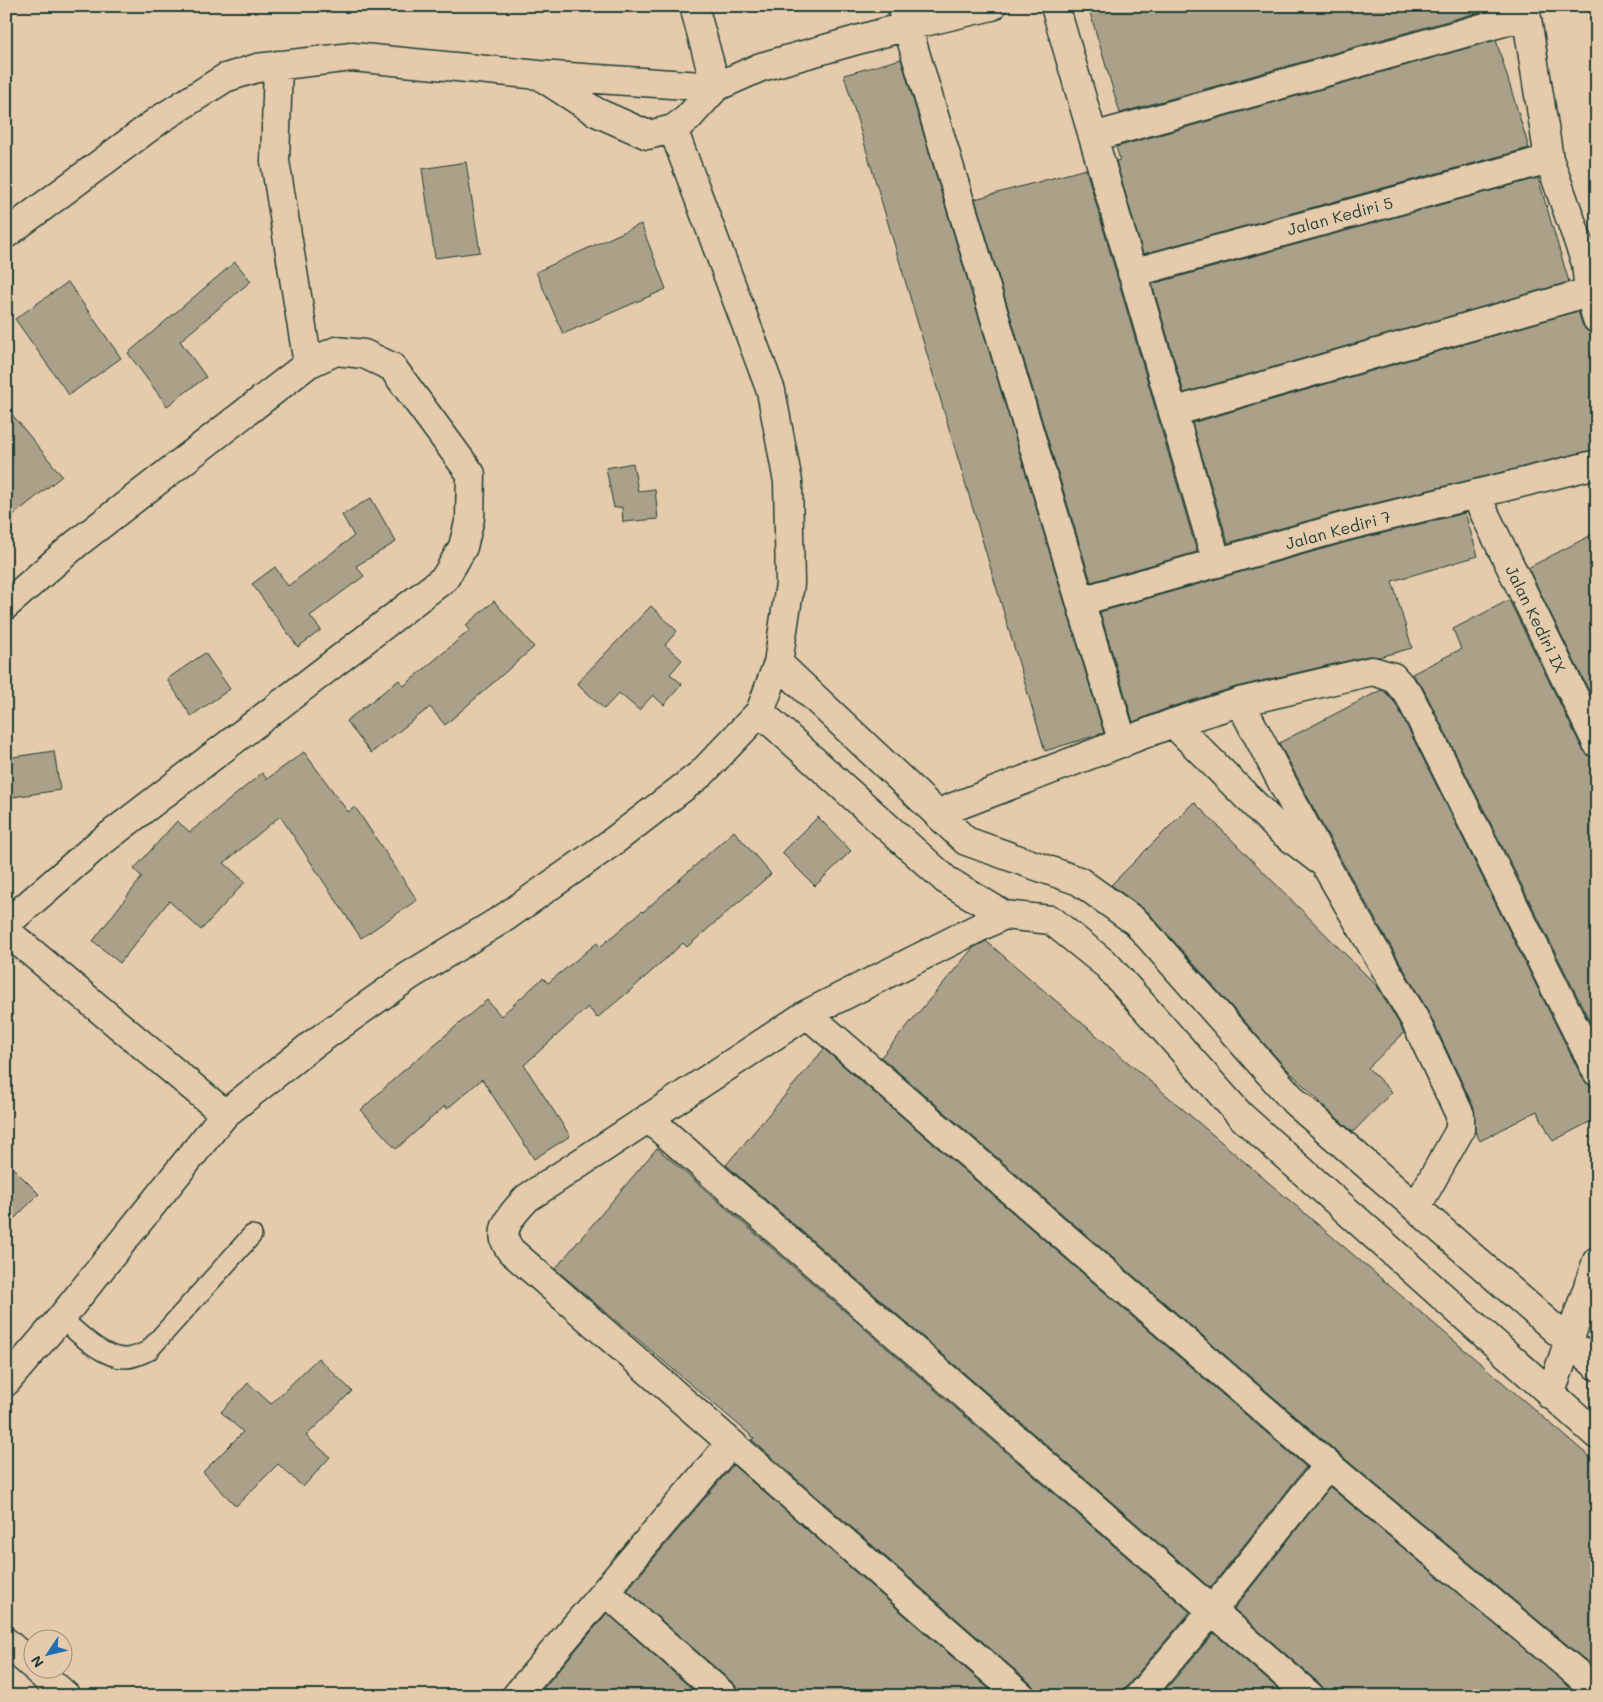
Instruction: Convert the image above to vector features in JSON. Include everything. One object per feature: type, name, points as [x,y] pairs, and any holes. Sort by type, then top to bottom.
[{"type":"street","points":[[694,6],[716,87]]},
{"type":"street","points":[[539,75],[596,112],[648,135],[673,129],[687,119],[716,87],[761,67],[904,16],[992,6]]},
{"type":"street","points":[[1055,6],[1217,563]]},
{"type":"street","points":[[1093,137],[1525,11],[1549,159],[1591,261],[1589,292],[1597,319]]},
{"type":"street","points":[[904,16],[1123,743]]},
{"type":"street","points":[[6,234],[159,120],[225,78],[257,68],[352,57],[539,75],[716,87]]},
{"type":"street","points":[[278,65],[275,161],[308,364]]},
{"type":"street","points":[[6,1382],[61,1318],[225,1114],[312,1045],[410,976],[504,918],[611,843],[702,773],[760,712],[778,663],[790,584],[788,482],[771,391],[673,129]]},
{"type":"street","name":"Jalan Kediri 5","points":[[1132,273],[1549,159]]},
{"type":"street","points":[[1173,412],[1589,292]]},
{"type":"street","points":[[6,605],[76,544],[308,364],[336,352],[364,354],[392,367],[471,474],[470,518],[462,547],[445,578],[96,846],[6,924]]},
{"type":"street","name":"Jalan Kediri 7","points":[[1081,601],[1343,527],[1597,464]]},
{"type":"street","name":"Jalan Kediri IX","points":[[1475,494],[1597,743]]},
{"type":"street","points":[[778,663],[966,841],[1079,881],[1136,922],[1295,1102],[1597,1366]]},
{"type":"street","points":[[938,814],[1173,723],[1240,702],[1372,671],[1394,677],[1409,695],[1597,1072]]},
{"type":"street","points":[[1240,702],[1326,866],[1414,1018],[1460,1115],[1460,1130],[1416,1208]]},
{"type":"street","points":[[760,712],[946,880],[1004,915],[1052,920],[1108,966],[1240,1116],[1597,1435]]},
{"type":"street","points":[[1173,723],[1279,829],[1326,866]]},
{"type":"street","points":[[1004,915],[807,1014],[527,1198],[506,1226],[504,1240],[511,1251],[1021,1696]]},
{"type":"street","points":[[6,931],[225,1114]]},
{"type":"street","points":[[807,1014],[1328,1465],[1597,1690]]},
{"type":"street","points":[[648,1118],[1310,1696]]},
{"type":"street","points":[[1550,1395],[1597,1261]]},
{"type":"street","points":[[516,1696],[730,1444]]},
{"type":"street","points":[[1139,1696],[1212,1611],[1328,1465]]},
{"type":"street","points":[[605,1591],[724,1696]]},
{"type":"street","points":[[6,1642],[22,1656]]},
{"type":"street","points":[[48,1680],[66,1696]]},
{"type":"lane","points":[[61,1318],[100,1350],[114,1357],[136,1357],[148,1351],[252,1235]]},
{"type":"building","points":[[1088,6],[1486,6],[1487,10],[1120,113]]},
{"type":"building","points":[[1496,40],[1529,148],[1143,254],[1116,161],[1120,160],[1116,147]]},
{"type":"building","points":[[901,59],[1104,733],[1045,751],[844,75]]},
{"type":"building","points":[[466,162],[480,252],[435,258],[422,169]]},
{"type":"building","points":[[1086,169],[1197,552],[1091,582],[975,199]]},
{"type":"building","points":[[1538,178],[1569,282],[1184,393],[1152,284]]},
{"type":"building","points":[[641,224],[666,289],[563,334],[536,272]]},
{"type":"building","points":[[235,262],[251,281],[180,341],[206,377],[167,406],[128,353]]},
{"type":"building","points":[[68,282],[121,358],[69,395],[15,319]]},
{"type":"building","points":[[1578,311],[1582,324],[1591,333],[1597,351],[1597,449],[1339,512],[1228,543],[1192,423]]},
{"type":"building","points":[[6,407],[62,476],[6,521]]},
{"type":"building","points":[[633,463],[638,491],[655,489],[658,519],[623,522],[622,507],[614,508],[606,468]]},
{"type":"building","points":[[371,498],[396,542],[356,566],[364,576],[310,616],[321,630],[298,647],[252,584],[275,567],[288,586],[354,536],[342,515]]},
{"type":"building","points":[[1465,513],[1478,556],[1392,581],[1412,648],[1379,657],[1368,656],[1236,687],[1168,708],[1133,722],[1100,612],[1347,542]]},
{"type":"building","points":[[1597,532],[1597,707],[1528,568]]},
{"type":"building","points":[[1509,600],[1583,750],[1589,756],[1597,758],[1597,1036],[1423,688],[1412,674],[1461,649],[1453,629]]},
{"type":"building","points":[[494,601],[534,647],[445,725],[430,707],[371,753],[346,721],[399,680],[404,686],[470,630],[466,625]]},
{"type":"building","points":[[651,606],[677,631],[665,645],[682,660],[670,674],[682,684],[664,705],[653,695],[639,710],[619,693],[604,709],[577,683]]},
{"type":"building","points":[[205,653],[230,689],[191,716],[167,679]]},
{"type":"building","points":[[1381,690],[1396,704],[1583,1079],[1589,1085],[1597,1088],[1597,1118],[1553,1141],[1537,1111],[1480,1141],[1475,1131],[1474,1108],[1428,1011],[1340,858],[1279,743]]},
{"type":"building","points":[[54,751],[60,790],[6,798],[6,758]]},
{"type":"building","points":[[304,752],[348,812],[355,807],[417,900],[361,938],[280,816],[224,863],[245,882],[201,930],[169,901],[120,963],[93,941],[142,877],[134,869],[177,821],[190,832],[262,773],[267,779]]},
{"type":"building","points":[[1194,802],[1377,986],[1404,1033],[1368,1068],[1392,1092],[1353,1132],[1284,1066],[1148,912],[1111,885]]},
{"type":"building","points":[[818,817],[851,851],[815,886],[782,853]]},
{"type":"building","points":[[734,831],[771,874],[687,947],[683,943],[597,1018],[588,1007],[524,1065],[570,1136],[534,1159],[482,1079],[447,1109],[445,1106],[396,1149],[361,1110],[395,1078],[487,1000],[501,1016],[543,978],[548,983],[597,943],[600,947],[643,912]]},
{"type":"building","points":[[986,941],[1597,1463],[1597,1655],[1590,1664],[1338,1453],[881,1057],[973,948]]},
{"type":"building","points":[[824,1049],[1306,1467],[1210,1588],[726,1165]]},
{"type":"building","points":[[657,1148],[1190,1612],[1127,1686],[1124,1696],[1036,1696],[1036,1690],[1031,1684],[752,1440],[754,1438],[555,1269]]},
{"type":"building","points":[[6,1161],[39,1194],[6,1227]]},
{"type":"building","points":[[318,1358],[352,1391],[306,1436],[330,1457],[303,1487],[278,1464],[236,1506],[203,1472],[243,1432],[221,1412],[248,1383],[271,1404]]},
{"type":"building","points":[[733,1465],[997,1696],[739,1696],[739,1691],[734,1684],[627,1590]]},
{"type":"building","points":[[1330,1487],[1570,1687],[1563,1696],[1325,1696],[1325,1691],[1320,1684],[1234,1609]]},
{"type":"building","points":[[607,1613],[700,1696],[537,1696]]},
{"type":"building","points":[[1214,1633],[1286,1696],[1160,1696]]}]
